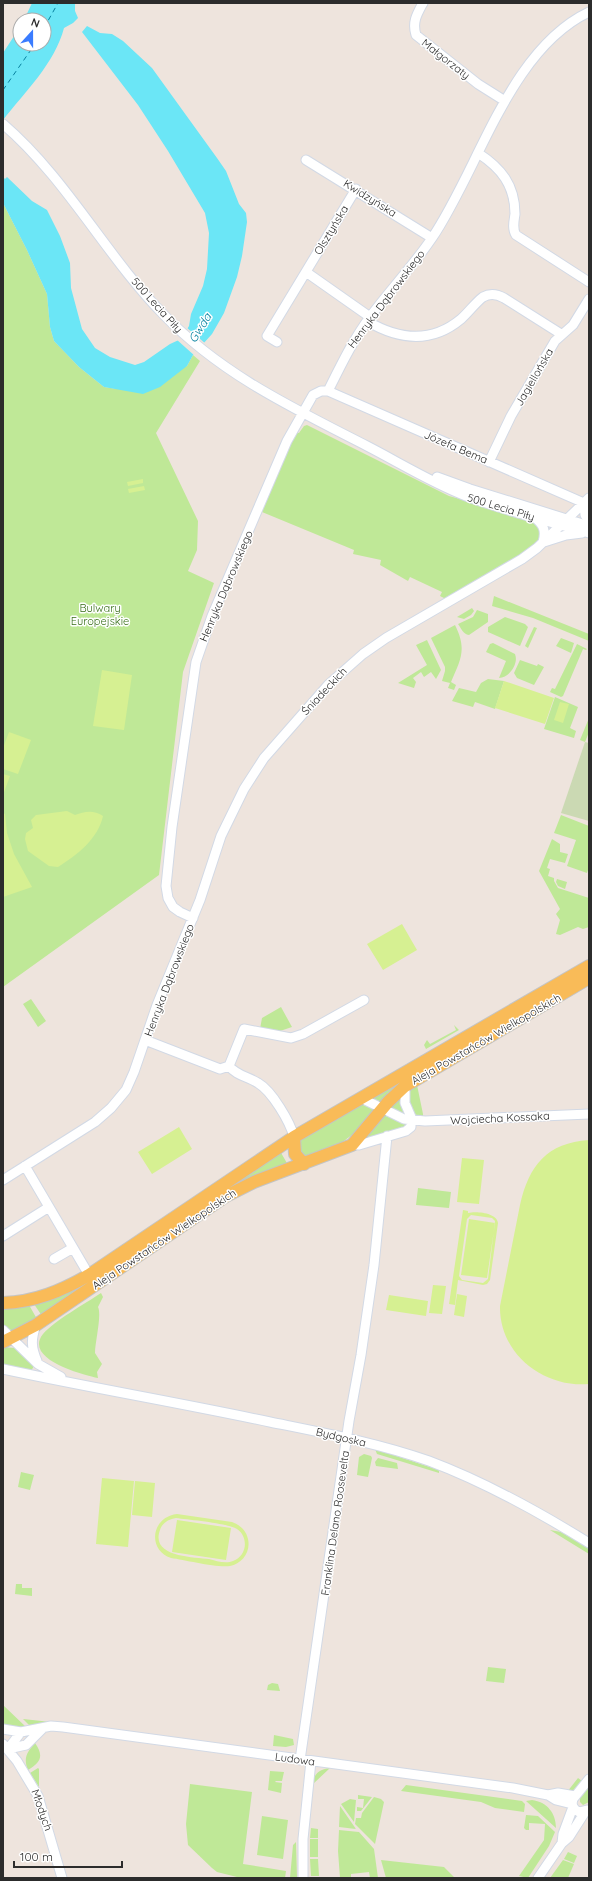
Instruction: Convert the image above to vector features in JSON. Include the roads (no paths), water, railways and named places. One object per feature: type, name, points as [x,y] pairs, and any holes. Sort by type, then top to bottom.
[{"type":"main road","name":"Aleja Powstańców Wielkopolskich","points":[[3,1303],[30,1300],[54,1293],[89,1275],[294,1137],[589,966]]},
{"type":"main road","name":"Aleja Powstańców Wielkopolskich","points":[[7,1340],[36,1325],[226,1196],[254,1182],[352,1145],[382,1108],[405,1086],[589,978]]},
{"type":"main road","points":[[294,1137],[295,1154],[304,1164]]},
{"type":"street","name":"Małgorzaty","points":[[423,3],[415,20],[414,28],[416,35],[478,84],[505,101]]},
{"type":"street","name":"Henryka Dąbrowskiego","points":[[3,1180],[95,1122],[111,1108],[130,1083],[157,1005],[193,918],[180,912],[174,907],[168,898],[166,886],[172,827],[196,662],[212,616],[287,441],[315,393],[321,390],[328,391],[349,348],[369,319],[432,238],[505,101],[528,66],[547,44],[566,26],[589,12]]},
{"type":"street","name":"500 Lecia Piły","points":[[3,124],[23,143],[69,197],[123,267],[172,323],[211,357],[255,388],[416,471],[435,483],[467,496],[533,517],[563,522]]},
{"type":"street","points":[[478,153],[498,168],[510,187],[514,201],[514,229],[516,235],[589,282]]},
{"type":"street","name":"Kwidzyńska","points":[[306,160],[432,238]]},
{"type":"street","name":"Olsztyńska","points":[[277,342],[267,336],[356,190]]},
{"type":"street","points":[[306,272],[369,319],[388,332],[398,335],[409,337],[427,336],[442,331],[453,325],[483,297],[495,294],[504,298],[561,334]]},
{"type":"street","name":"Jagiellońska","points":[[490,462],[517,406],[555,341],[585,314],[589,299]]},
{"type":"street","name":"Józefa Bema","points":[[328,391],[490,462],[586,500]]},
{"type":"street","name":"500 Lecia Piły","points":[[416,471],[588,531]]},
{"type":"street","points":[[586,500],[585,515],[589,521]]},
{"type":"street","name":"Śniadeckich","points":[[193,918],[221,836],[249,779],[264,758],[329,684],[372,647],[532,552],[586,500]]},
{"type":"street","points":[[533,517],[544,529],[545,535],[543,542]]},
{"type":"street","name":"Śniadeckich","points":[[543,542],[566,535],[588,531]]},
{"type":"street","points":[[145,1040],[220,1069],[229,1066],[244,1029],[291,1038],[303,1034],[364,1000]]},
{"type":"street","points":[[229,1066],[235,1073],[258,1083],[268,1091],[292,1130],[294,1137]]},
{"type":"street","points":[[352,1145],[387,1140],[411,1127],[412,1120],[405,1103],[405,1086]]},
{"type":"street","name":"Wojciecha Kossaka","points":[[361,1098],[404,1119],[412,1120],[442,1122],[589,1114]]},
{"type":"street","name":"Franklina Delano Roosevelta","points":[[300,1760],[374,1264],[387,1140]]},
{"type":"street","points":[[25,1166],[89,1275]]},
{"type":"street","points":[[3,1236],[49,1207]]},
{"type":"street","points":[[54,1259],[73,1248]]},
{"type":"street","points":[[36,1325],[31,1346],[38,1364]]},
{"type":"street","name":"Bydgoska","points":[[3,1330],[7,1340],[38,1364],[58,1376],[75,1383]]},
{"type":"street","name":"Bydgoska","points":[[3,1369],[347,1438],[414,1456],[454,1471],[530,1509],[589,1544]]},
{"type":"street","name":"Ludowa","points":[[3,1729],[21,1732],[51,1726],[63,1727],[513,1788],[548,1795],[561,1802],[574,1802]]},
{"type":"street","points":[[5,1746],[26,1745],[43,1728]]},
{"type":"street","points":[[5,1746],[21,1732]]},
{"type":"street","name":"Młodych","points":[[5,1746],[26,1774],[38,1796],[62,1878]]},
{"type":"street","points":[[303,1878],[302,1839],[311,1761]]},
{"type":"street","points":[[562,1842],[574,1802],[589,1779]]},
{"type":"street","name":"Ludowa","points":[[548,1795],[558,1793],[574,1802]]},
{"type":"street","points":[[561,1802],[568,1819]]},
{"type":"street","points":[[574,1802],[579,1812],[587,1811]]},
{"type":"street","points":[[538,1878],[562,1842],[568,1837],[587,1811]]},
{"type":"water","points":[[32,3],[75,3],[75,11],[78,18],[64,28],[60,41],[47,65],[3,120],[3,53],[12,39],[12,52],[52,52],[52,12],[28,12]]},
{"type":"water","name":"Gwda","points":[[87,26],[100,33],[112,34],[123,41],[152,68],[226,171],[239,204],[246,213],[247,222],[242,256],[237,277],[224,313],[212,334],[193,355],[187,366],[160,387],[143,394],[104,387],[79,367],[54,341],[50,327],[47,294],[3,203],[3,177],[5,179],[7,177],[32,201],[47,210],[60,236],[70,263],[71,288],[82,329],[95,348],[110,357],[135,365],[144,362],[170,344],[181,339],[189,326],[191,314],[203,286],[207,269],[209,233],[205,213],[168,151],[138,105],[82,32]]},
{"type":"park label","name":"Bulwary Europejskie","points":[[100,614]]}]
